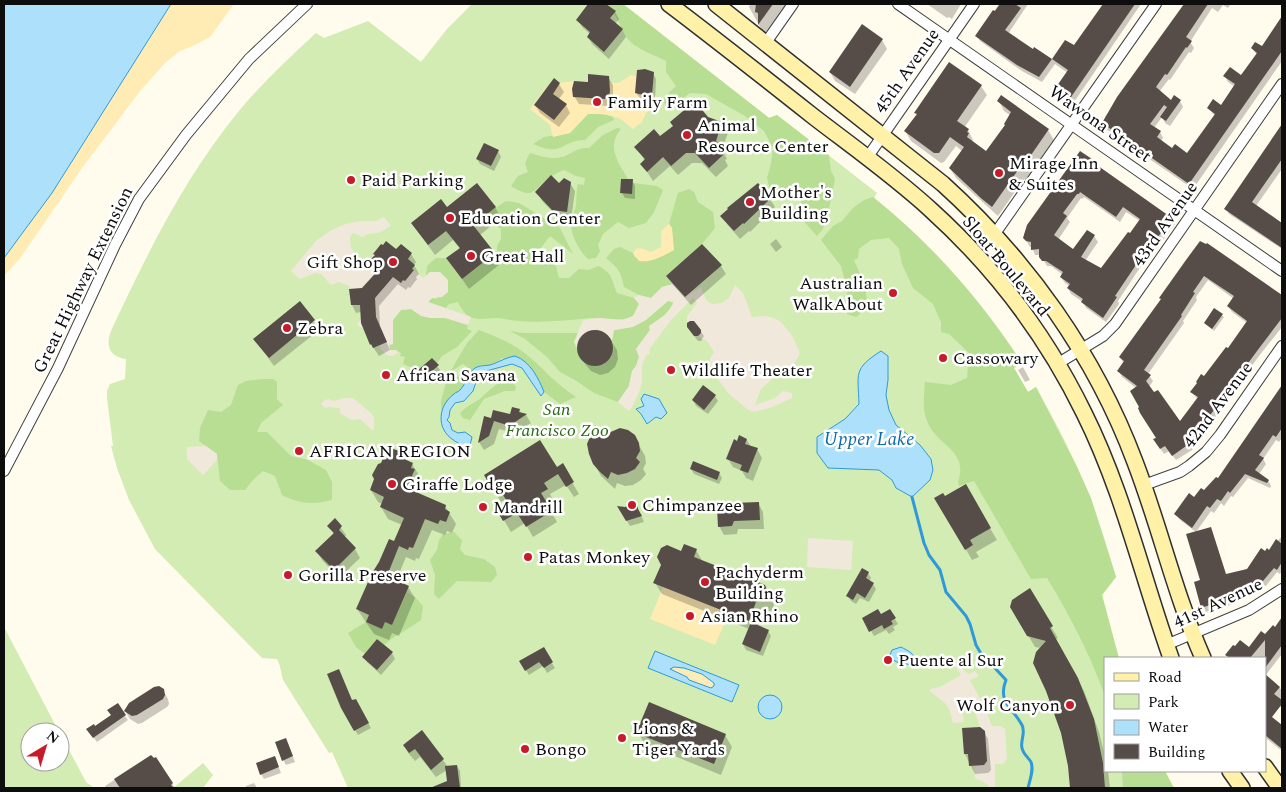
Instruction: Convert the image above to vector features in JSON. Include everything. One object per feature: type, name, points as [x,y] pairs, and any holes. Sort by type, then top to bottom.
[{"type":"street","name":"Great Highway Extension","points":[[4,471],[58,368],[115,245],[139,199],[186,135],[249,60],[307,4]]},
{"type":"street","name":"Sloat Boulevard","points":[[670,4],[922,202],[973,251],[1019,307],[1057,364],[1084,412],[1108,466],[1168,652]]},
{"type":"street","name":"Sloat Boulevard","points":[[716,4],[943,184],[994,235],[1036,285],[1080,350],[1127,441],[1144,485],[1174,583],[1203,657]]},
{"type":"street","points":[[765,44],[793,4]]},
{"type":"street","name":"Wawona Street","points":[[898,4],[1282,271]]},
{"type":"street","name":"45th Avenue","points":[[867,158],[974,4]]},
{"type":"street","points":[[994,235],[1156,4]]},
{"type":"street","name":"43rd Avenue","points":[[1057,364],[1103,336],[1115,324],[1282,84]]},
{"type":"street","name":"42nd Avenue","points":[[1144,485],[1180,472],[1206,452],[1217,440],[1282,346]]},
{"type":"street","name":"41st Avenue","points":[[1168,652],[1193,634],[1249,610],[1282,589]]},
{"type":"street","points":[[1266,768],[1280,788]]},
{"type":"street","points":[[1231,772],[1242,788]]},
{"type":"green space","name":"San Francisco Zoo","points":[[472,4],[623,4],[769,118],[777,115],[877,193],[874,198],[936,254],[990,317],[1022,363],[1014,368],[1028,392],[1036,387],[1065,441],[1084,483],[1110,557],[1116,577],[1102,595],[1118,657],[1104,657],[1104,772],[1164,772],[1173,788],[348,788],[332,752],[329,753],[283,680],[277,659],[262,658],[155,549],[129,500],[111,446],[113,446],[107,398],[110,384],[125,379],[126,359],[116,356],[110,350],[109,336],[153,245],[201,163],[239,111],[276,71],[316,33],[324,38],[368,21],[421,62],[447,29]]},
{"type":"green space","points":[[606,4],[623,4],[769,118],[777,115],[829,155],[831,171],[835,179],[828,214],[823,229],[817,236],[798,215],[802,208],[800,195],[770,190],[767,178],[773,148],[764,131],[745,116],[706,94],[690,93],[669,108],[661,100],[676,86],[666,72],[666,61],[628,40],[614,13],[615,11]]},
{"type":"green space","points":[[601,113],[613,117],[614,120],[598,127],[585,140],[557,149],[543,148],[533,144],[544,137],[570,133],[588,114]]},
{"type":"green space","points":[[617,128],[621,129],[614,142],[615,154],[628,179],[621,179],[620,193],[632,193],[633,183],[657,186],[663,190],[654,212],[646,223],[629,228],[618,222],[603,234],[598,245],[600,251],[596,258],[588,259],[575,241],[571,225],[576,206],[578,184],[584,185],[585,178],[564,170],[552,176],[536,190],[529,193],[511,186],[518,176],[528,172],[525,163],[530,153],[550,158],[566,156],[577,150],[589,148],[603,135]]},
{"type":"green space","points":[[689,189],[694,192],[698,202],[713,212],[715,228],[702,244],[666,276],[673,284],[662,287],[651,298],[639,295],[624,287],[618,270],[606,258],[614,249],[620,247],[633,253],[635,258],[655,259],[673,250],[672,228],[669,224],[678,193]]},
{"type":"green space","points":[[873,197],[895,215],[954,274],[990,317],[1022,363],[1014,368],[1028,392],[1036,387],[1077,467],[1091,498],[1116,577],[1102,595],[1119,657],[1104,657],[1104,693],[1079,636],[1047,578],[1031,579],[974,481],[959,486],[960,471],[956,455],[932,430],[927,421],[924,407],[925,382],[951,385],[967,378],[969,353],[949,334],[941,332],[941,322],[933,304],[913,288],[902,264],[899,249],[889,238],[871,240],[859,249],[858,258],[854,260],[865,289],[867,308],[856,317],[847,314],[847,289],[841,266],[821,240],[833,226],[842,221],[853,208],[864,200]]},
{"type":"green space","points":[[506,201],[519,203],[560,228],[573,254],[550,236],[537,253],[556,266],[559,278],[569,278],[579,269],[589,270],[598,266],[609,274],[617,293],[634,298],[639,304],[633,316],[617,319],[592,318],[537,322],[499,318],[479,319],[466,314],[458,302],[449,304],[446,308],[428,302],[432,298],[437,299],[426,275],[427,266],[436,258],[446,258],[462,279],[487,259],[495,260],[497,246],[501,239],[501,229],[491,223],[488,213]]},
{"type":"green space","points":[[668,301],[673,302],[667,312],[649,326],[650,330],[636,349],[639,357],[636,366],[632,371],[629,386],[618,402],[594,393],[560,372],[547,357],[525,339],[510,331],[523,333],[579,333],[574,342],[579,355],[585,363],[594,366],[603,365],[611,358],[614,349],[612,340],[614,330],[637,324]]},
{"type":"green space","points":[[411,309],[424,316],[448,319],[468,325],[467,329],[472,331],[457,347],[442,356],[437,363],[432,358],[418,370],[403,364],[405,357],[400,356],[401,353],[396,350],[390,350],[389,345],[393,320],[401,310]]},
{"type":"green space","points":[[479,330],[522,351],[576,397],[560,404],[544,392],[533,371],[502,358],[498,362],[481,365],[473,370],[460,391],[453,395],[441,412],[441,401],[447,379],[459,376],[467,367],[463,364],[450,372],[467,343]]},
{"type":"green space","points":[[273,379],[277,382],[277,399],[283,405],[261,423],[257,432],[267,432],[291,456],[308,460],[326,470],[332,482],[332,500],[307,503],[289,498],[282,495],[275,476],[263,471],[245,490],[230,490],[220,481],[217,454],[199,441],[200,428],[208,410],[221,412],[231,405],[238,385],[246,381]]},
{"type":"green space","points":[[504,380],[512,381],[516,387],[515,391],[505,391],[484,399],[470,420],[463,418],[460,414],[465,409]]},
{"type":"green space","points":[[454,532],[462,540],[460,549],[465,555],[484,559],[495,567],[497,575],[491,582],[457,581],[439,599],[434,594],[435,575],[430,560],[437,550],[439,540],[443,534]]},
{"type":"green space","points":[[407,592],[415,597],[423,606],[421,620],[384,645],[377,639],[365,654],[356,647],[348,633],[366,622],[382,629],[385,622],[392,625]]},
{"type":"green space","points":[[4,627],[54,722],[20,722],[20,772],[70,772],[70,752],[86,782],[94,788],[4,788]]},
{"type":"green space","points":[[203,763],[213,775],[203,788],[173,788]]},
{"type":"green space","points":[[1122,772],[1166,772],[1174,788],[1123,788]]},
{"type":"sand","points":[[171,4],[234,4],[210,37],[180,51],[165,63],[141,90],[82,168],[21,257],[4,276],[4,258],[52,193]]},
{"type":"sand","name":"Family Farm","points":[[645,69],[654,72],[652,94],[661,100],[646,113],[642,122],[633,129],[622,120],[614,117],[588,114],[570,133],[553,137],[550,125],[530,109],[546,88],[550,87],[555,90],[560,83],[574,81],[619,83],[631,75],[636,76],[637,70]]},
{"type":"sand","points":[[669,224],[672,228],[674,250],[652,260],[639,261],[633,253],[636,249],[640,248],[651,252],[661,247],[661,231]]},
{"type":"sand","name":"Asian Rhino","points":[[663,587],[729,613],[715,645],[650,619]]},
{"type":"sand","points":[[674,667],[700,674],[714,683],[714,686],[711,688],[670,669]]},
{"type":"shaded area","points":[[384,217],[391,226],[378,233],[362,237],[354,233],[351,235],[351,248],[356,255],[361,260],[371,259],[381,267],[375,273],[405,281],[414,270],[423,278],[430,272],[440,272],[448,280],[448,292],[442,297],[432,298],[428,302],[471,317],[468,325],[445,318],[421,316],[411,309],[401,310],[393,320],[393,344],[389,345],[390,350],[396,350],[398,353],[392,356],[387,355],[380,348],[380,345],[386,342],[379,325],[363,328],[357,325],[361,319],[376,318],[372,284],[368,281],[362,288],[350,289],[349,286],[339,282],[331,285],[321,274],[315,273],[300,279],[291,271],[316,241],[330,231],[345,224],[376,221]]},
{"type":"shaded area","points":[[673,284],[685,297],[701,287],[706,300],[712,304],[722,303],[729,298],[735,285],[743,293],[752,317],[765,316],[781,322],[793,337],[800,354],[792,366],[772,376],[770,381],[761,389],[755,405],[775,398],[783,391],[792,393],[792,398],[772,407],[754,412],[747,409],[729,394],[711,370],[710,359],[714,352],[707,341],[698,336],[701,333],[701,329],[694,321],[687,323],[687,316],[697,303],[693,298],[671,320],[649,350],[650,354],[646,355],[642,365],[642,383],[631,409],[629,411],[618,402],[629,386],[632,371],[636,366],[639,357],[636,349],[650,330],[649,326],[665,315],[673,305],[673,302],[668,301],[646,320],[633,327],[614,330],[612,340],[606,333],[597,329],[588,331],[580,337],[577,346],[574,342],[583,320],[599,318],[623,320],[633,316],[639,304],[634,298],[639,295],[651,298],[662,287]]},
{"type":"shaded area","points":[[353,398],[371,413],[374,418],[374,429],[372,430],[360,419],[351,420],[340,413],[340,408],[325,408],[321,404],[329,399],[334,401]]},
{"type":"shaded area","points":[[206,446],[217,454],[217,460],[203,475],[187,459],[187,447]]},
{"type":"shaded area","points":[[808,538],[853,541],[851,570],[807,567]]},
{"type":"shaded area","points":[[955,658],[965,672],[969,674],[975,671],[979,676],[970,680],[992,726],[1001,726],[1005,729],[1007,759],[1003,764],[995,764],[995,788],[989,788],[982,781],[975,779],[974,766],[984,765],[987,761],[985,731],[980,727],[973,706],[962,712],[964,722],[953,723],[946,704],[930,691],[930,689],[940,687],[961,675],[952,661]]},
{"type":"water","points":[[4,4],[171,4],[52,193],[4,258]]},
{"type":"water","name":"Upper Lake","points":[[881,351],[888,356],[886,395],[889,410],[896,425],[920,445],[931,459],[933,470],[930,480],[912,497],[896,488],[892,480],[879,470],[828,468],[817,453],[817,437],[845,419],[859,404],[858,378],[861,368]]},
{"type":"water","points":[[515,356],[529,366],[537,376],[544,392],[541,396],[522,368],[512,364],[479,373],[473,391],[464,401],[455,403],[450,410],[447,420],[452,430],[458,433],[465,432],[472,437],[469,450],[445,432],[441,419],[444,405],[450,397],[462,388],[475,368]]},
{"type":"water","points":[[644,394],[659,399],[667,413],[661,419],[656,417],[647,424],[636,409],[644,406],[641,399]]},
{"type":"water","points":[[901,647],[913,655],[914,663],[911,665],[899,663],[892,658],[890,655],[892,650]]},
{"type":"water","points":[[655,651],[739,685],[732,702],[648,668]],"holes":[[[674,667],[702,674],[714,683],[714,686],[711,688],[689,680],[687,677],[670,669]]]},
{"type":"water","points":[[770,695],[775,696],[781,702],[781,712],[775,718],[770,719],[765,718],[759,712],[758,707],[759,702],[765,696]]},
{"type":"building","points":[[588,4],[606,4],[616,11],[610,18],[623,29],[604,52],[587,37],[590,32],[576,20]]},
{"type":"building","points":[[756,4],[773,4],[758,25],[758,13],[755,12]]},
{"type":"building","points":[[1000,4],[1015,4],[1021,8],[1005,30],[1052,59],[1039,77],[1017,65],[975,36],[993,10],[995,11]]},
{"type":"building","points":[[1103,4],[1135,4],[1069,100],[1054,90],[1068,70],[1052,59],[1065,40],[1074,45]]},
{"type":"building","points":[[1184,4],[1208,4],[1186,37],[1192,41],[1156,87],[1171,100],[1174,95],[1181,100],[1166,121],[1160,117],[1167,107],[1164,105],[1150,124],[1161,131],[1157,137],[1172,148],[1175,144],[1187,153],[1215,114],[1207,108],[1213,99],[1221,105],[1235,84],[1223,76],[1230,67],[1241,75],[1257,53],[1251,48],[1255,42],[1262,46],[1282,16],[1282,51],[1189,184],[1102,123],[1117,97]]},
{"type":"building","points":[[862,24],[883,39],[850,87],[829,72]]},
{"type":"building","points":[[949,62],[982,85],[957,121],[969,129],[967,137],[986,151],[1005,125],[1011,112],[997,101],[1001,95],[1049,129],[992,207],[949,168],[964,147],[950,137],[939,153],[934,153],[904,131],[917,114],[914,113]]},
{"type":"building","name":"Family Farm","points":[[645,69],[654,72],[652,95],[635,93],[637,70]]},
{"type":"building","name":"Family Farm","points":[[588,74],[609,76],[609,96],[606,96],[605,99],[573,97],[574,81],[588,82]]},
{"type":"building","name":"Family Farm","points":[[554,78],[560,83],[553,94],[567,104],[554,120],[534,105]]},
{"type":"building","name":"Animal Resource Center","points":[[695,101],[708,117],[722,122],[716,141],[722,148],[719,150],[723,155],[709,168],[695,153],[686,153],[671,166],[663,157],[647,172],[640,164],[645,159],[634,147],[654,129],[660,136],[673,126],[670,122]]},
{"type":"building","points":[[1282,124],[1282,159],[1252,202],[1282,223],[1282,248],[1224,209]]},
{"type":"building","points":[[484,143],[499,150],[491,166],[476,159]]},
{"type":"building","points":[[1080,151],[1172,218],[1142,256],[1115,296],[1117,297],[1103,318],[1081,302],[1083,299],[1067,288],[1070,284],[1060,277],[1063,272],[1046,261],[1042,261],[1039,257],[1039,249],[1031,250],[1031,242],[1023,238],[1027,225]],"holes":[[[1080,192],[1116,217],[1123,207],[1140,219],[1101,268],[1081,257],[1095,235],[1087,230],[1073,249],[1054,235],[1067,216],[1063,213]]]},
{"type":"building","points":[[551,175],[559,183],[564,178],[571,182],[567,212],[552,210],[535,192]]},
{"type":"building","points":[[621,179],[633,179],[632,194],[620,193]]},
{"type":"building","name":"Education Center","points":[[477,183],[496,207],[473,225],[495,253],[462,279],[446,258],[460,248],[446,231],[428,245],[411,223],[441,199],[447,207]]},
{"type":"building","name":"Mother's Building","points":[[758,183],[771,198],[734,231],[720,216]]},
{"type":"building","points":[[386,241],[396,249],[401,244],[412,253],[408,259],[415,265],[412,269],[414,270],[405,281],[403,280],[401,283],[393,277],[375,298],[376,317],[387,342],[373,348],[361,323],[360,305],[351,305],[349,289],[362,288],[381,267],[371,259],[381,244],[383,245]]},
{"type":"building","points":[[1200,241],[1207,243],[1282,295],[1282,318],[1189,444],[1172,456],[1165,446],[1160,449],[1153,439],[1156,438],[1140,413],[1139,407],[1130,391],[1137,386],[1117,371],[1124,361],[1119,357]],"holes":[[[1204,276],[1234,296],[1227,306],[1247,321],[1228,348],[1226,347],[1204,376],[1201,374],[1190,392],[1198,397],[1180,421],[1158,390],[1154,392],[1146,381],[1151,375],[1144,370],[1182,316],[1195,293],[1193,292]]]},
{"type":"building","points":[[702,244],[722,265],[685,297],[666,276]]},
{"type":"building","name":"Zebra","points":[[300,301],[315,320],[269,358],[253,339]]},
{"type":"building","points":[[1214,308],[1223,314],[1212,329],[1204,323]]},
{"type":"building","points":[[694,321],[701,330],[698,336],[694,336],[687,327],[687,323]]},
{"type":"building","points":[[595,330],[602,331],[608,335],[612,341],[612,355],[608,361],[602,365],[595,366],[588,365],[582,361],[578,355],[577,348],[578,341],[582,335],[588,331]]},
{"type":"building","points":[[432,358],[439,365],[425,377],[418,370]]},
{"type":"building","points":[[703,385],[716,395],[704,410],[692,400]]},
{"type":"building","points":[[1282,385],[1282,428],[1276,437],[1273,435],[1259,455],[1264,458],[1255,470],[1269,480],[1267,483],[1245,474],[1221,501],[1217,499],[1210,508],[1207,506],[1192,528],[1174,514],[1189,493],[1194,497],[1201,488],[1204,490],[1216,477],[1218,478]]},
{"type":"building","points":[[512,407],[520,409],[519,412],[527,414],[506,428],[507,425],[494,421],[489,436],[478,443],[484,416],[491,418],[493,410],[510,414]]},
{"type":"building","points":[[595,425],[606,434],[620,428],[628,430],[635,435],[640,451],[636,458],[640,462],[635,469],[618,475],[611,472],[608,479],[600,472],[593,464],[587,444]]},
{"type":"building","points":[[739,435],[747,439],[745,444],[758,448],[748,473],[740,470],[742,465],[726,459],[734,439],[737,441]]},
{"type":"building","points":[[540,440],[557,467],[563,463],[574,482],[566,487],[558,474],[544,483],[548,489],[541,493],[552,511],[526,527],[517,513],[503,521],[497,511],[509,504],[499,489],[494,492],[484,475]]},
{"type":"building","points":[[388,447],[402,452],[400,457],[413,463],[411,468],[415,469],[411,478],[414,479],[409,489],[446,505],[445,509],[450,512],[446,522],[440,520],[438,524],[425,519],[413,548],[409,547],[408,550],[399,546],[387,576],[409,586],[392,625],[385,622],[382,629],[366,622],[369,615],[356,609],[389,539],[394,541],[404,518],[380,507],[384,497],[370,490],[374,479],[372,475],[378,464],[381,463]]},
{"type":"building","points":[[693,461],[720,472],[717,480],[690,469]]},
{"type":"building","points":[[966,484],[991,528],[970,540],[973,545],[965,550],[934,498],[943,493],[945,496]]},
{"type":"building","points":[[633,502],[638,505],[642,516],[626,521],[617,506],[625,507]]},
{"type":"building","points":[[759,502],[760,520],[734,521],[732,526],[718,527],[717,508],[733,508],[733,503]]},
{"type":"building","points":[[335,518],[342,526],[339,530],[356,548],[334,570],[315,551],[334,533],[327,526]]},
{"type":"building","points":[[1211,527],[1226,574],[1247,569],[1261,548],[1265,551],[1267,548],[1269,550],[1276,539],[1282,544],[1282,562],[1277,570],[1274,568],[1257,586],[1241,591],[1231,598],[1201,608],[1194,582],[1200,580],[1186,534]]},
{"type":"building","name":"Pachyderm Building","points":[[684,544],[697,549],[694,557],[737,574],[740,568],[756,574],[754,580],[765,585],[768,592],[765,599],[756,602],[749,621],[653,583],[661,565],[657,557],[661,548],[667,545],[681,551]]},
{"type":"building","points":[[862,568],[869,572],[866,578],[874,583],[865,598],[857,593],[853,600],[846,596]]},
{"type":"building","name":"Wolf Canyon","points":[[1030,588],[1053,626],[1050,628],[1078,678],[1094,719],[1103,763],[1105,788],[1070,788],[1068,766],[1061,733],[1046,691],[1033,663],[1036,652],[1046,641],[1027,636],[1010,607],[1012,600]]},
{"type":"building","points":[[878,609],[881,614],[890,609],[896,618],[891,621],[893,624],[884,629],[882,625],[869,632],[862,618]]},
{"type":"building","points":[[1282,617],[1282,645],[1266,667],[1265,640],[1251,657],[1228,657],[1225,655],[1240,640],[1249,647],[1261,631],[1265,634],[1273,625],[1275,627]]},
{"type":"building","points":[[751,622],[769,630],[760,652],[742,644]]},
{"type":"building","points":[[377,639],[393,652],[377,670],[362,657]]},
{"type":"building","points":[[544,647],[553,662],[544,668],[539,662],[525,671],[519,661]]},
{"type":"building","points":[[339,669],[352,700],[356,699],[369,723],[354,731],[341,708],[327,674]]},
{"type":"building","points":[[1266,675],[1280,687],[1274,694],[1282,700],[1282,704],[1272,717],[1282,725],[1282,749],[1266,736]]},
{"type":"building","points":[[159,686],[164,689],[165,695],[163,699],[137,715],[132,716],[124,711],[129,703],[154,687]]},
{"type":"building","points":[[649,702],[726,734],[714,764],[636,733]]},
{"type":"building","points":[[118,703],[126,715],[93,738],[86,729],[94,724],[95,726],[111,715],[107,710]]},
{"type":"building","points":[[980,727],[985,731],[987,761],[984,765],[969,766],[968,754],[964,754],[962,728]]},
{"type":"building","points":[[422,730],[444,759],[431,770],[415,749],[409,753],[403,745]]},
{"type":"building","points":[[286,738],[293,756],[282,761],[275,742]]},
{"type":"building","points":[[151,755],[154,758],[156,757],[173,783],[171,785],[174,788],[120,788],[114,779]]},
{"type":"building","points":[[275,756],[279,767],[260,775],[256,763]]},
{"type":"building","points":[[457,765],[460,788],[430,788],[447,781],[445,766]]},
{"type":"waterway","points":[[912,497],[924,543],[929,555],[940,570],[946,592],[966,616],[980,652],[1006,680],[1003,694],[1007,704],[1022,725],[1022,748],[1032,765],[1028,788]]},
{"type":"place","name":"Family Farm","points":[[597,102]]},
{"type":"place","name":"Animal Resource Center","points":[[687,135]]},
{"type":"place","name":"Mirage Inn & Suites","points":[[999,173]]},
{"type":"place","name":"Paid Parking","points":[[351,180]]},
{"type":"place","name":"Mother's Building","points":[[750,202]]},
{"type":"place","name":"Education Center","points":[[450,218]]},
{"type":"place","name":"Great Hall","points":[[471,256]]},
{"type":"place","name":"Gift Shop","points":[[393,262]]},
{"type":"place","name":"Australian WalkAbout","points":[[893,293]]},
{"type":"place","name":"Zebra","points":[[287,328]]},
{"type":"place","name":"Cassowary","points":[[943,358]]},
{"type":"place","name":"Wildlife Theater","points":[[671,370]]},
{"type":"place","name":"African Savana","points":[[386,375]]},
{"type":"place","name":"AFRICAN REGION","points":[[299,451]]},
{"type":"place","name":"Giraffe Lodge","points":[[392,484]]},
{"type":"place","name":"Chimpanzee","points":[[632,505]]},
{"type":"place","name":"Mandrill","points":[[483,507]]},
{"type":"place","name":"Patas Monkey","points":[[528,557]]},
{"type":"place","name":"Gorilla Preserve","points":[[288,575]]},
{"type":"place","name":"Pachyderm Building","points":[[705,582]]},
{"type":"place","name":"Asian Rhino","points":[[690,616]]},
{"type":"place","name":"Puente al Sur","points":[[888,660]]},
{"type":"place","name":"Wolf Canyon","points":[[1070,705]]},
{"type":"place","name":"Lions & Tiger Yards","points":[[622,738]]},
{"type":"place","name":"Bongo","points":[[525,749]]}]
